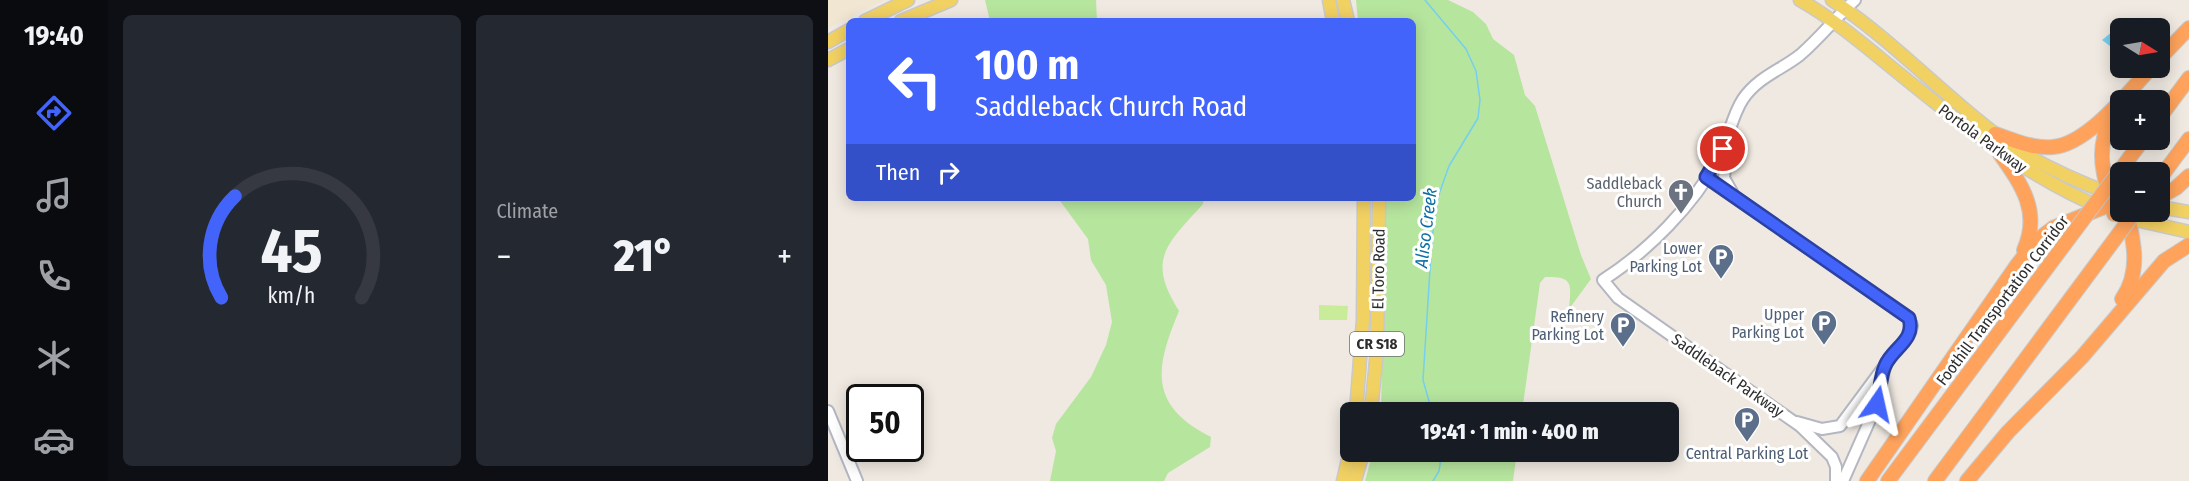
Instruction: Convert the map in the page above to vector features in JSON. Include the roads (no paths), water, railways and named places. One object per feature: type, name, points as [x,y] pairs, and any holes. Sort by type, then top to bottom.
[{"type":"highway","points":[[2170,48],[2189,28]]},
{"type":"highway","points":[[2130,90],[2142,78]]},
{"type":"highway","points":[[2170,104],[2189,78]]},
{"type":"highway","points":[[1995,134],[2029,146],[2061,146],[2078,139],[2110,111]]},
{"type":"highway","points":[[2110,116],[2102,136],[2100,149],[2110,180]]},
{"type":"highway","points":[[2170,164],[2189,139]]},
{"type":"highway","name":"Foothill Transportation Corridor","points":[[1888,481],[2135,150]]},
{"type":"highway","points":[[2000,154],[2026,193],[2031,213],[2030,236],[2016,265]]},
{"type":"highway","points":[[2170,191],[2189,176]]},
{"type":"highway","points":[[1867,481],[2016,265],[2036,241],[2053,228],[2110,210]]},
{"type":"highway","points":[[1935,481],[2103,255],[2114,222]]},
{"type":"highway","points":[[2060,378],[2130,289],[2135,273],[2135,260],[2124,222]]},
{"type":"highway","points":[[1967,481],[2008,432],[2106,331],[2164,261],[2189,245]]},
{"type":"main road","points":[[871,18],[908,0]]},
{"type":"main road","points":[[909,18],[951,0]]},
{"type":"main road","points":[[1329,0],[1332,18]]},
{"type":"main road","points":[[1343,0],[1347,18]]},
{"type":"main road","name":"Portola Parkway","points":[[1800,0],[1834,21],[2000,154],[2061,191],[2110,205]]},
{"type":"main road","name":"Portola Parkway","points":[[1832,0],[1845,4],[1995,134],[2021,152],[2110,202]]},
{"type":"main road","points":[[1794,422],[1822,429],[1840,426],[1910,333],[1912,326],[1909,318],[1706,177],[1718,160],[1743,100],[1753,87],[1770,72],[1798,56],[1834,21],[1845,4],[1855,0]]},
{"type":"main road","points":[[828,42],[846,32]]},
{"type":"main road","points":[[828,60],[846,51]]},
{"type":"main road","points":[[1728,132],[1724,178],[1736,197]]},
{"type":"main road","name":"Saddleback Parkway","points":[[1706,177],[1650,246],[1603,280],[1618,298],[1794,422],[1832,457],[1836,467],[1836,481]]},
{"type":"main road","name":"El Toro Road","points":[[1357,402],[1363,308],[1364,201]]},
{"type":"main road","name":"El Toro Road","points":[[1372,402],[1377,350],[1379,201]]},
{"type":"main road","points":[[2170,209],[2189,212]]},
{"type":"main road","name":"Portola Parkway","points":[[2161,222],[2189,232]]},
{"type":"main road","points":[[1843,481],[1877,404],[1885,365]]},
{"type":"main road","points":[[828,411],[857,481]]},
{"type":"main road","points":[[1343,481],[1347,462]]},
{"type":"main road","points":[[1355,481],[1360,462]]},
{"type":"water","points":[[2110,34],[2110,46],[2102,40]]},
{"type":"waterway","name":"Aliso Creek","points":[[1425,0],[1466,49],[1476,71],[1480,100],[1478,118],[1449,166],[1438,197],[1432,238],[1423,380],[1429,402]]},
{"type":"waterway","name":"Aliso Creek","points":[[1433,481],[1439,471],[1440,462]]},
{"type":"place","name":"Saddleback Church","points":[[1681,215]]},
{"type":"place","name":"Lower Parking Lot","points":[[1721,280]]},
{"type":"place","name":"Upper Parking Lot","points":[[1824,346]]},
{"type":"place","name":"Refinery Parking Lot","points":[[1623,348]]},
{"type":"place","name":"Central Parking Lot","points":[[1747,443]]}]
